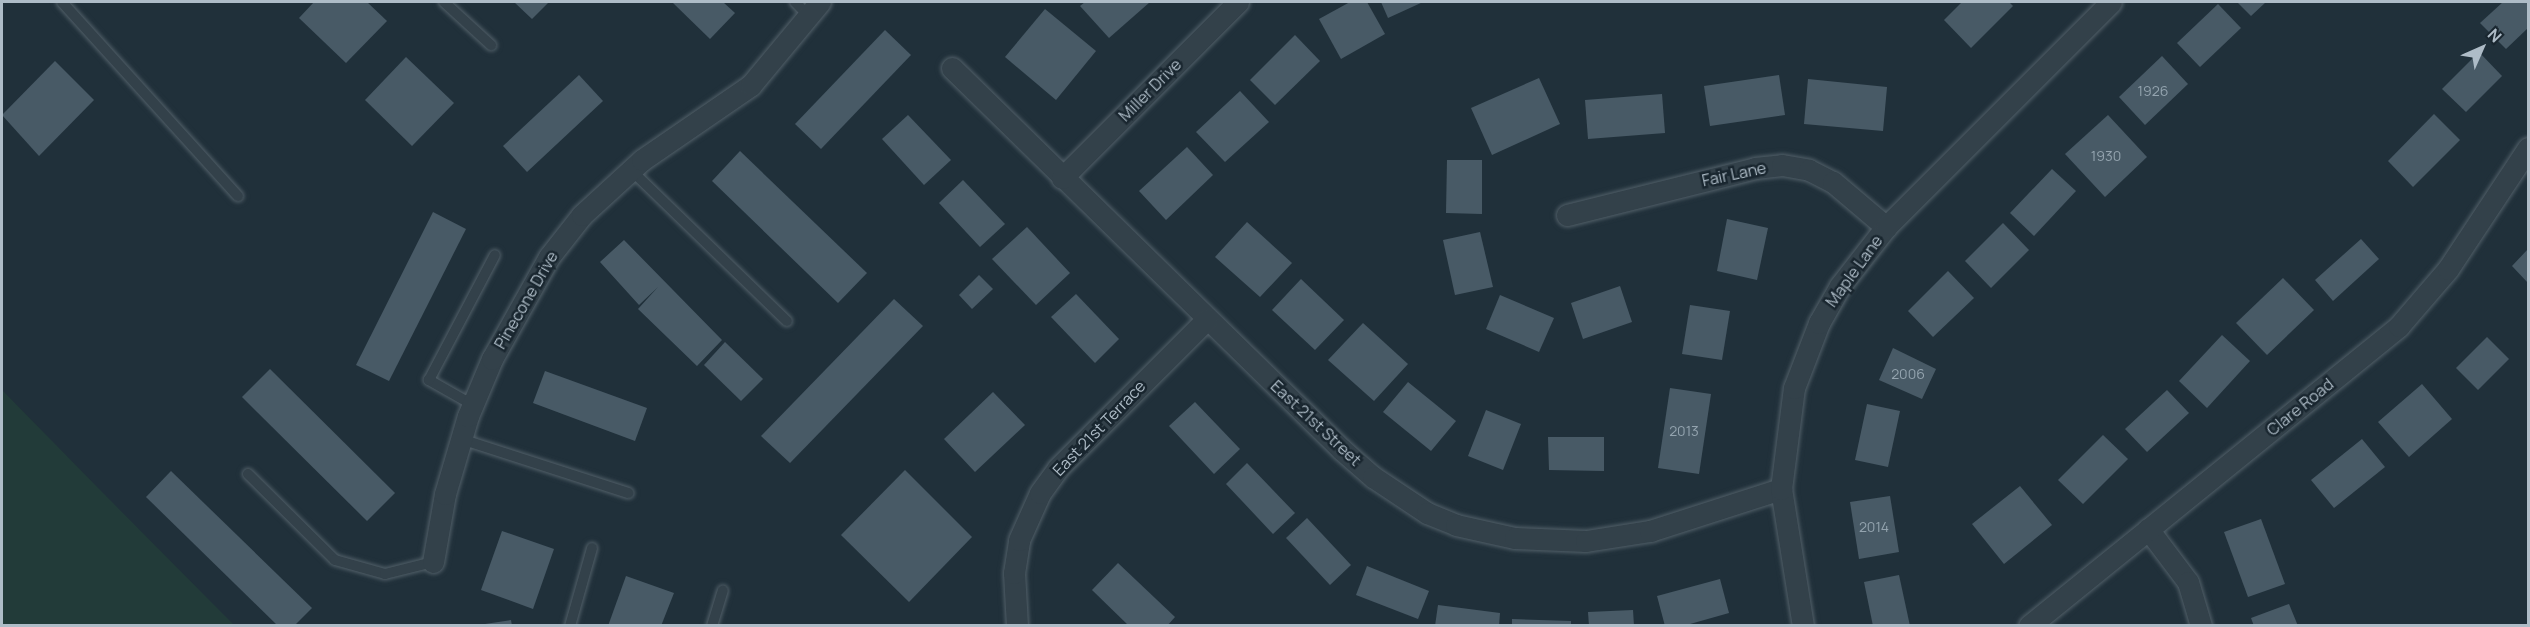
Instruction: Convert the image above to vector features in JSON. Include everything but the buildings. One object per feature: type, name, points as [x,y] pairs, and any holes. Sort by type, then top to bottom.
[{"type":"street","name":"Miller Drive","points":[[1062,178],[1239,2]]},
{"type":"street","name":"Maple Lane","points":[[1803,626],[1781,489],[1785,429],[1802,361],[1840,286],[1886,227],[2111,2]]},
{"type":"street","name":"Pinecone Drive","points":[[433,562],[445,494],[460,439],[492,359],[549,257],[582,214],[631,170],[751,86],[808,6]]},
{"type":"street","name":"East 21st Street","points":[[952,68],[1207,319],[1373,477],[1427,513],[1456,525],[1549,541],[1617,538],[1650,531],[1781,489]]},
{"type":"street","name":"Clare Road","points":[[2029,626],[2399,326],[2448,269],[2529,148]]},
{"type":"street","name":"Fair Lane","points":[[1566,215],[1755,168],[1782,165],[1809,170],[1833,182],[1886,227]]},
{"type":"street","name":"East 21st Terrace","points":[[1017,626],[1014,573],[1019,540],[1040,493],[1058,468],[1207,319]]},
{"type":"street","points":[[2148,529],[2188,582],[2201,626]]},
{"type":"lane","points":[[62,2],[238,196]]},
{"type":"lane","points":[[444,2],[491,45]]},
{"type":"lane","points":[[631,170],[787,321]]},
{"type":"lane","points":[[473,405],[429,380],[495,255]]},
{"type":"lane","points":[[460,439],[628,493]]},
{"type":"lane","points":[[248,474],[335,560],[385,574],[433,562]]},
{"type":"lane","points":[[570,626],[592,548]]},
{"type":"lane","points":[[712,626],[723,591]]},
{"type":"green space","points":[[2,390],[107,497],[234,625],[2,625]]}]
